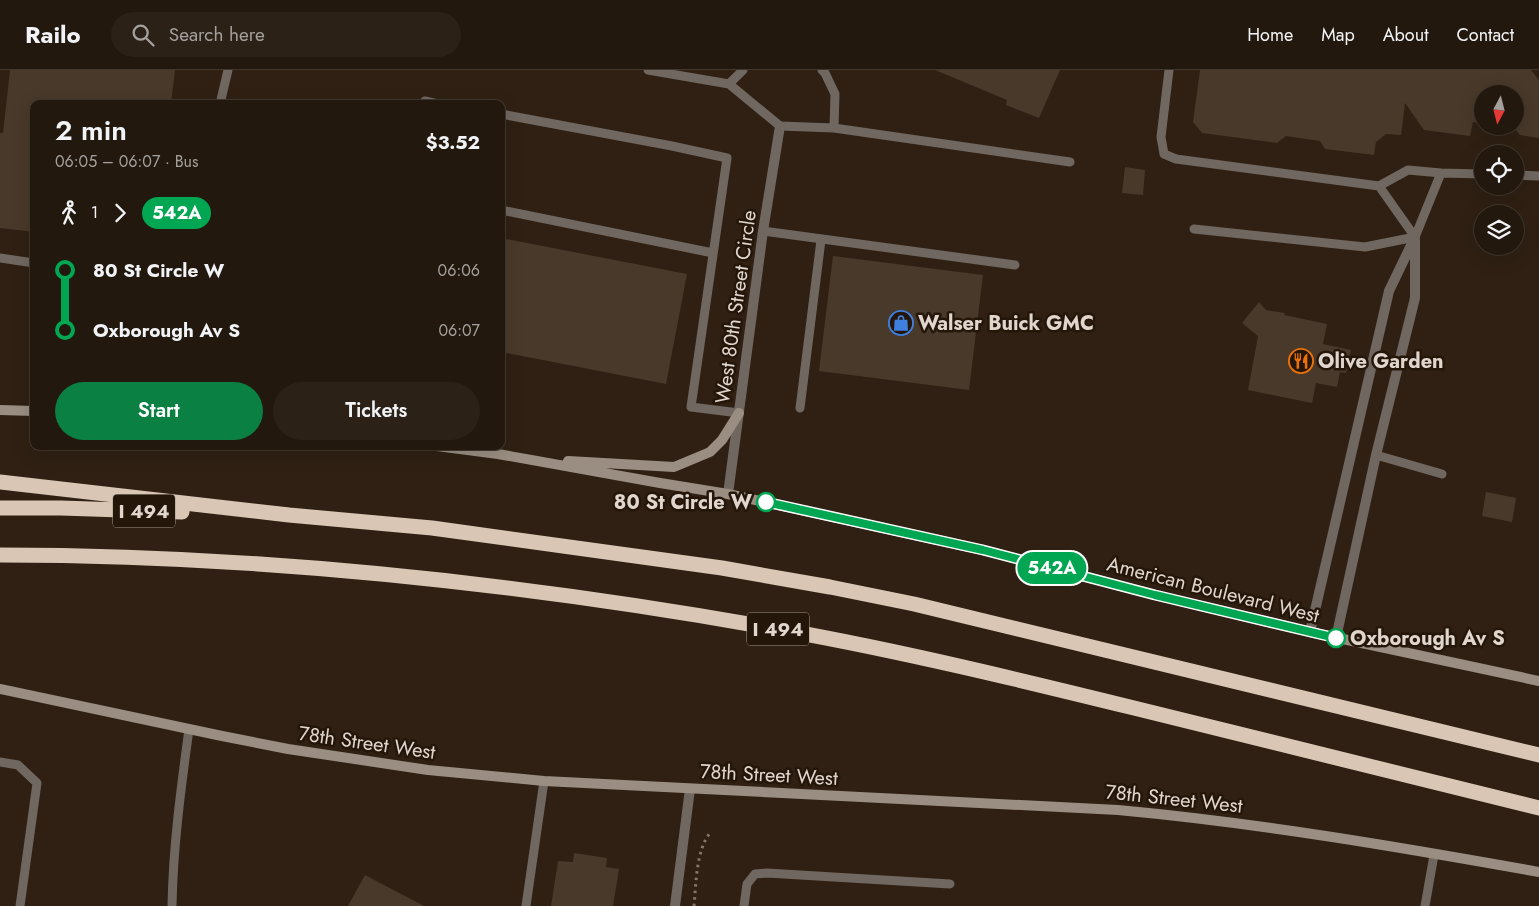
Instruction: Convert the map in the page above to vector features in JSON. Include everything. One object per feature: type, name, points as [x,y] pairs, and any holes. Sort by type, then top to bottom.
[{"type":"highway","points":[[0,482],[289,515]]},
{"type":"highway","name":"I 494","points":[[0,508],[289,515],[432,528],[722,568],[830,587],[943,611],[1539,755]]},
{"type":"highway","name":"I 494","points":[[0,555],[85,555],[247,563],[394,574],[617,602],[789,631],[986,672],[1539,808]]},
{"type":"street","name":"West 80th Street Circle","points":[[728,494],[763,231],[780,126]]},
{"type":"street","points":[[1336,638],[1376,455],[1415,298],[1415,237]]},
{"type":"street","points":[[1310,632],[1389,290],[1415,237]]},
{"type":"street","points":[[0,410],[30,411]]},
{"type":"street","points":[[520,458],[674,467],[710,452],[722,440],[739,413]]},
{"type":"street","name":"American Boulevard West","points":[[465,450],[728,494],[983,550],[1155,595],[1336,638],[1539,681]]},
{"type":"street","name":"78th Street West","points":[[0,689],[288,749],[428,770],[544,781],[1118,810],[1188,816],[1539,872]]},
{"type":"street","points":[[675,906],[690,789]]},
{"type":"lane","points":[[221,100],[228,70]]},
{"type":"lane","points":[[648,70],[729,84],[780,126],[834,128],[1070,162]]},
{"type":"lane","points":[[729,84],[743,70]]},
{"type":"lane","points":[[822,70],[835,94],[834,128]]},
{"type":"lane","points":[[1169,70],[1161,136],[1164,154],[1176,159],[1379,186],[1408,170],[1474,174]]},
{"type":"lane","points":[[505,115],[727,158],[691,407],[739,413]]},
{"type":"lane","points":[[1415,237],[1440,173]]},
{"type":"lane","points":[[1524,175],[1539,176]]},
{"type":"lane","points":[[1379,186],[1415,237]]},
{"type":"lane","points":[[505,211],[713,253]]},
{"type":"lane","points":[[1194,229],[1365,247],[1415,237]]},
{"type":"lane","points":[[763,231],[1015,265]]},
{"type":"lane","points":[[800,408],[821,240]]},
{"type":"lane","points":[[0,258],[30,262]]},
{"type":"lane","points":[[1376,455],[1442,474]]},
{"type":"lane","points":[[172,906],[173,869],[182,780],[190,729]]},
{"type":"lane","points":[[0,762],[18,765],[37,783],[20,906]]},
{"type":"lane","points":[[526,906],[544,781]]},
{"type":"lane","points":[[1425,906],[1434,854]]},
{"type":"lane","points":[[744,906],[746,884],[755,874],[767,873],[950,884]]},
{"type":"path","points":[[694,906],[700,854],[704,839],[710,833]]},
{"type":"building","points":[[10,70],[175,70],[171,100],[30,100],[30,232],[0,228],[0,133],[3,133]]},
{"type":"building","points":[[935,70],[1060,70],[1039,118],[1006,105],[1007,100]]},
{"type":"building","points":[[1200,70],[1531,70],[1539,80],[1539,138],[1520,135],[1524,135],[1524,85],[1474,85],[1474,122],[1470,136],[1424,130],[1405,103],[1401,135],[1386,134],[1376,142],[1374,155],[1325,149],[1320,141],[1286,136],[1277,143],[1202,133],[1193,122]]},
{"type":"building","points":[[1125,167],[1145,170],[1143,195],[1122,193]]},
{"type":"building","points":[[505,239],[687,274],[666,384],[505,353]]},
{"type":"building","name":"Walser Buick GMC","points":[[833,256],[983,275],[969,390],[819,371]]},
{"type":"building","name":"Olive Garden","points":[[1259,302],[1266,310],[1327,324],[1323,344],[1351,350],[1346,373],[1340,372],[1337,387],[1316,383],[1312,403],[1248,390],[1258,336],[1242,323]]},
{"type":"building","points":[[1486,492],[1516,498],[1512,522],[1482,516]]},
{"type":"building","points":[[574,853],[607,858],[606,867],[619,869],[613,906],[551,906],[558,861],[573,862]]},
{"type":"building","points":[[365,875],[424,906],[348,906]]},
{"type":"bus line","name":"542A","points":[[766,502],[983,550],[1155,595],[1336,638]]},
{"type":"place","name":"Walser Buick GMC","points":[[901,323]]},
{"type":"place","name":"Olive Garden","points":[[1301,361]]},
{"type":"place","name":"80 St Circle W","points":[[766,502]]},
{"type":"place","name":"Oxborough Av S","points":[[1336,638]]}]
